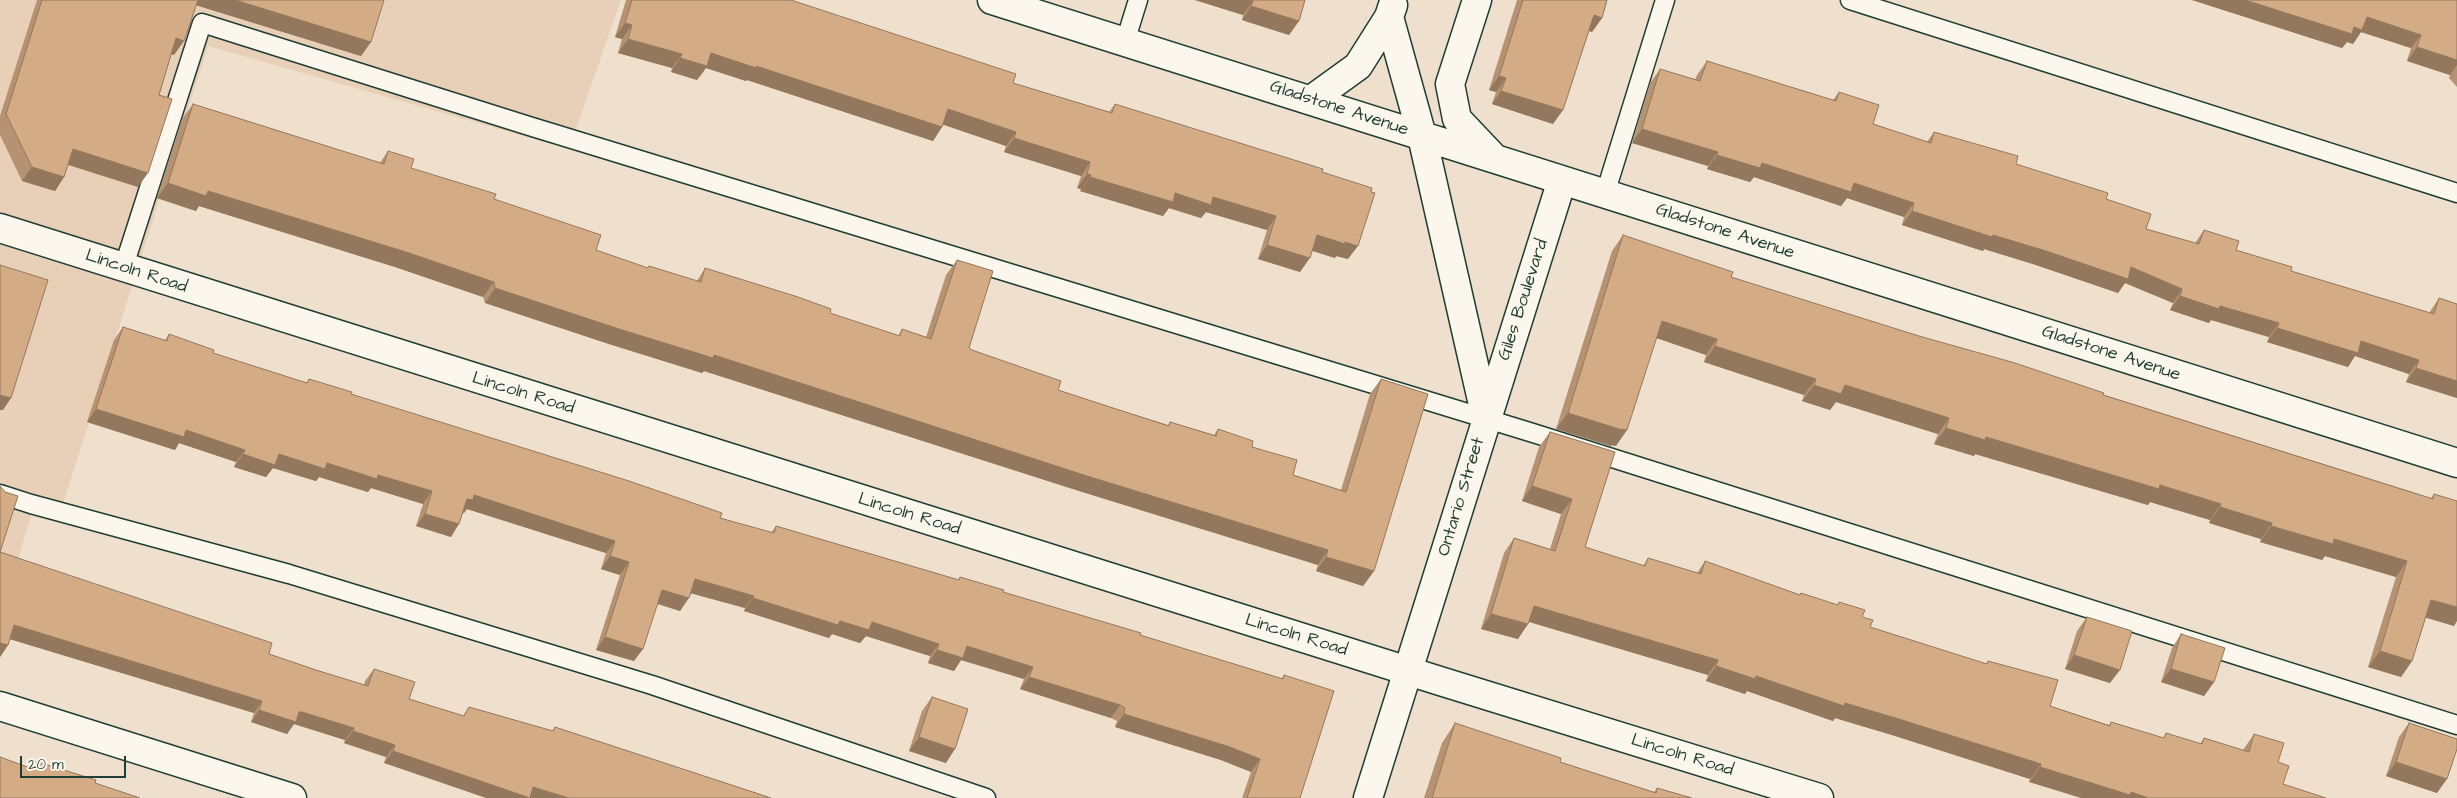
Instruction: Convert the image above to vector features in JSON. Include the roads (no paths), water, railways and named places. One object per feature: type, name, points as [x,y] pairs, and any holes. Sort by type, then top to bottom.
[{"type":"street","name":"Gladstone Avenue","points":[[992,0],[2457,463]]},
{"type":"street","points":[[1476,0],[1450,84],[1457,119],[1496,159]]},
{"type":"street","points":[[1311,100],[1358,66],[1392,8]]},
{"type":"street","points":[[1392,8],[1422,136]]},
{"type":"street","name":"Ontario Street","points":[[1368,798],[1486,420],[1433,192],[1422,136]]},
{"type":"street","name":"Giles Boulevard","points":[[1486,420],[1562,180]]},
{"type":"street","name":"Lincoln Road","points":[[0,228],[123,269],[1819,798]]},
{"type":"street","points":[[0,706],[292,798]]},
{"type":"lane","points":[[1125,42],[1138,0]]},
{"type":"lane","points":[[1604,194],[1665,0]]},
{"type":"lane","points":[[1850,0],[2457,193]]},
{"type":"lane","points":[[123,269],[202,23],[548,132],[1486,420],[2457,725]]},
{"type":"lane","points":[[0,494],[289,574],[652,685],[986,798]]}]
